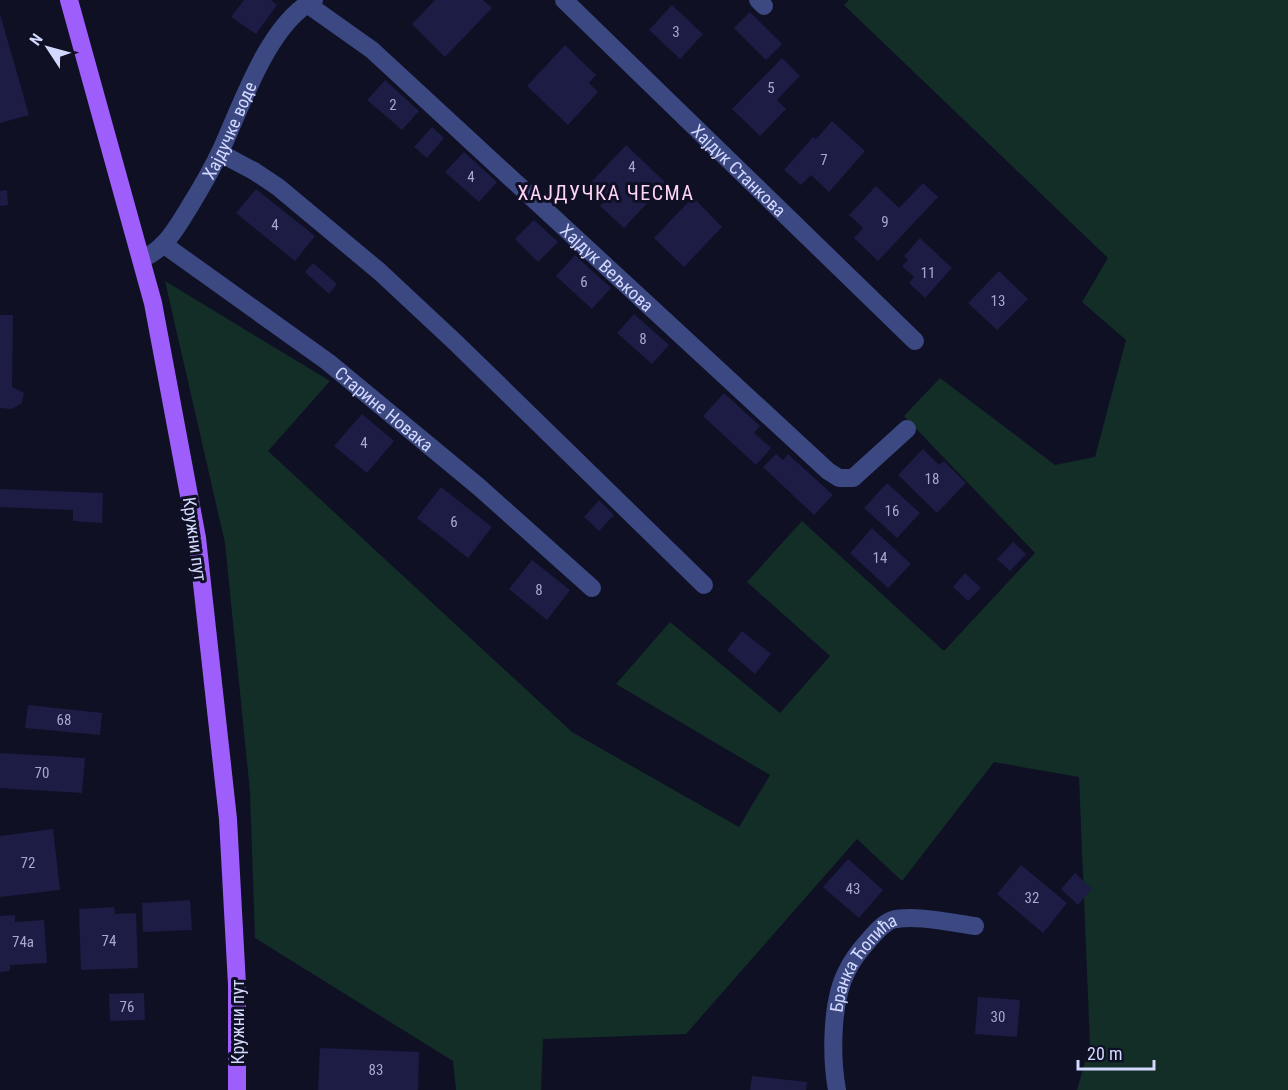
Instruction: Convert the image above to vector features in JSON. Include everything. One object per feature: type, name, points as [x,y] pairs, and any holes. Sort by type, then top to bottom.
[{"type":"main road","name":"Кружни пут","points":[[69,0],[141,259],[165,359],[197,538],[222,753],[235,931],[237,1090]]},
{"type":"street","name":"Хајдук Станкова","points":[[564,0],[915,340]]},
{"type":"street","name":"Хајдучке воде","points":[[141,259],[163,244],[179,226],[220,153],[270,47],[282,27],[310,2]]},
{"type":"street","name":"Хајдук Вељкова","points":[[310,2],[372,51],[828,471],[840,478],[853,478],[907,429]]},
{"type":"street","points":[[220,153],[278,187],[380,272],[704,585]]},
{"type":"street","name":"Старине Новака","points":[[163,244],[328,362],[479,487],[592,588]]},
{"type":"street","name":"Бранка Ћопића","points":[[837,1090],[833,1053],[834,1027],[846,972],[861,949],[879,928],[890,921],[905,918],[975,926]]},
{"type":"green space","points":[[849,0],[1288,0],[1288,1090],[1077,1090],[1090,1045],[1079,777],[994,762],[902,881],[857,839],[686,1034],[543,1039],[541,1090],[456,1090],[453,1061],[255,938],[250,792],[225,543],[165,281],[330,381],[268,451],[572,732],[739,827],[770,775],[616,684],[670,622],[780,713],[830,656],[747,582],[802,521],[944,651],[1035,553],[904,416],[940,378],[1055,465],[1095,457],[1126,340],[1082,302],[1108,258],[844,5]]},
{"type":"building","points":[[244,0],[271,0],[277,5],[256,34],[231,17]]},
{"type":"building","points":[[435,0],[483,0],[492,8],[445,57],[412,24]]},
{"type":"building","points":[[672,5],[703,34],[680,59],[649,30]]},
{"type":"building","points":[[750,12],[782,44],[766,60],[734,28]]},
{"type":"building","points":[[0,14],[29,115],[0,123]]},
{"type":"building","points":[[565,45],[596,75],[589,83],[598,92],[568,125],[527,86]]},
{"type":"building","points":[[782,58],[800,76],[777,100],[786,109],[760,136],[732,109]]},
{"type":"building","points":[[385,80],[419,111],[402,130],[367,100]]},
{"type":"building","points":[[832,121],[865,151],[829,192],[811,175],[801,185],[784,170],[813,137],[816,139]]},
{"type":"building","points":[[432,127],[444,138],[427,158],[414,147]]},
{"type":"building","points":[[626,145],[666,183],[624,228],[600,206],[604,202],[587,187]]},
{"type":"building","points":[[464,152],[497,182],[479,202],[445,172]]},
{"type":"building","points":[[923,183],[938,197],[878,261],[854,238],[863,228],[849,215],[876,186],[899,208]]},
{"type":"building","points":[[256,189],[315,236],[295,261],[236,213]]},
{"type":"building","points":[[7,190],[8,205],[0,206],[0,191]]},
{"type":"building","points":[[693,197],[722,227],[684,267],[654,238]]},
{"type":"building","points":[[534,220],[558,242],[538,262],[515,239]]},
{"type":"building","points":[[920,238],[952,268],[925,298],[909,283],[914,277],[902,266],[908,260],[904,256]]},
{"type":"building","points":[[575,255],[611,288],[592,309],[556,276]]},
{"type":"building","points":[[313,263],[337,284],[329,294],[305,272]]},
{"type":"building","points":[[999,271],[1028,299],[997,330],[968,303]]},
{"type":"building","points":[[634,314],[669,345],[652,364],[617,333]]},
{"type":"building","points":[[0,315],[13,315],[12,387],[24,393],[22,403],[12,409],[0,408]]},
{"type":"building","points":[[724,393],[760,426],[754,433],[771,448],[756,465],[703,416]]},
{"type":"building","points":[[362,414],[394,441],[367,473],[334,446]]},
{"type":"building","points":[[923,449],[939,465],[944,461],[966,483],[937,513],[898,475]]},
{"type":"building","points":[[776,454],[783,460],[788,454],[833,495],[814,515],[763,467]]},
{"type":"building","points":[[887,483],[920,513],[897,538],[864,508]]},
{"type":"building","points":[[441,487],[492,527],[468,558],[417,518]]},
{"type":"building","points":[[0,489],[103,493],[102,523],[73,521],[73,510],[0,507]]},
{"type":"building","points":[[599,500],[614,515],[599,531],[584,517]]},
{"type":"building","points":[[872,528],[911,564],[888,588],[850,553]]},
{"type":"building","points":[[1013,542],[1026,554],[1010,571],[997,559]]},
{"type":"building","points":[[532,560],[570,590],[547,620],[509,589]]},
{"type":"building","points":[[965,573],[981,588],[968,601],[953,587]]},
{"type":"building","points":[[742,631],[771,654],[755,674],[727,650]]},
{"type":"building","points":[[28,705],[102,713],[100,735],[25,728]]},
{"type":"building","points":[[0,753],[85,758],[82,793],[0,788]]},
{"type":"building","points":[[53,829],[60,890],[0,897],[0,836]]},
{"type":"building","points":[[848,859],[883,890],[859,918],[823,887]]},
{"type":"building","points":[[1021,865],[1067,903],[1043,933],[997,894]]},
{"type":"building","points":[[1075,873],[1092,889],[1078,905],[1061,889]]},
{"type":"building","points":[[190,900],[192,930],[143,932],[142,903]]},
{"type":"building","points":[[114,907],[115,914],[136,913],[138,968],[81,970],[79,909]]},
{"type":"building","points":[[15,915],[15,922],[44,920],[47,963],[10,965],[10,971],[0,972],[0,916]]},
{"type":"building","points":[[144,993],[145,1020],[110,1021],[109,994]]},
{"type":"building","points":[[978,997],[1020,1000],[1017,1037],[975,1034]]},
{"type":"building","points":[[320,1048],[419,1052],[418,1090],[318,1090]]},
{"type":"building","points":[[752,1076],[807,1082],[806,1090],[750,1090]]},
{"type":"district","name":"ХАЈДУЧКА ЧЕСМА","points":[[606,193]]}]
